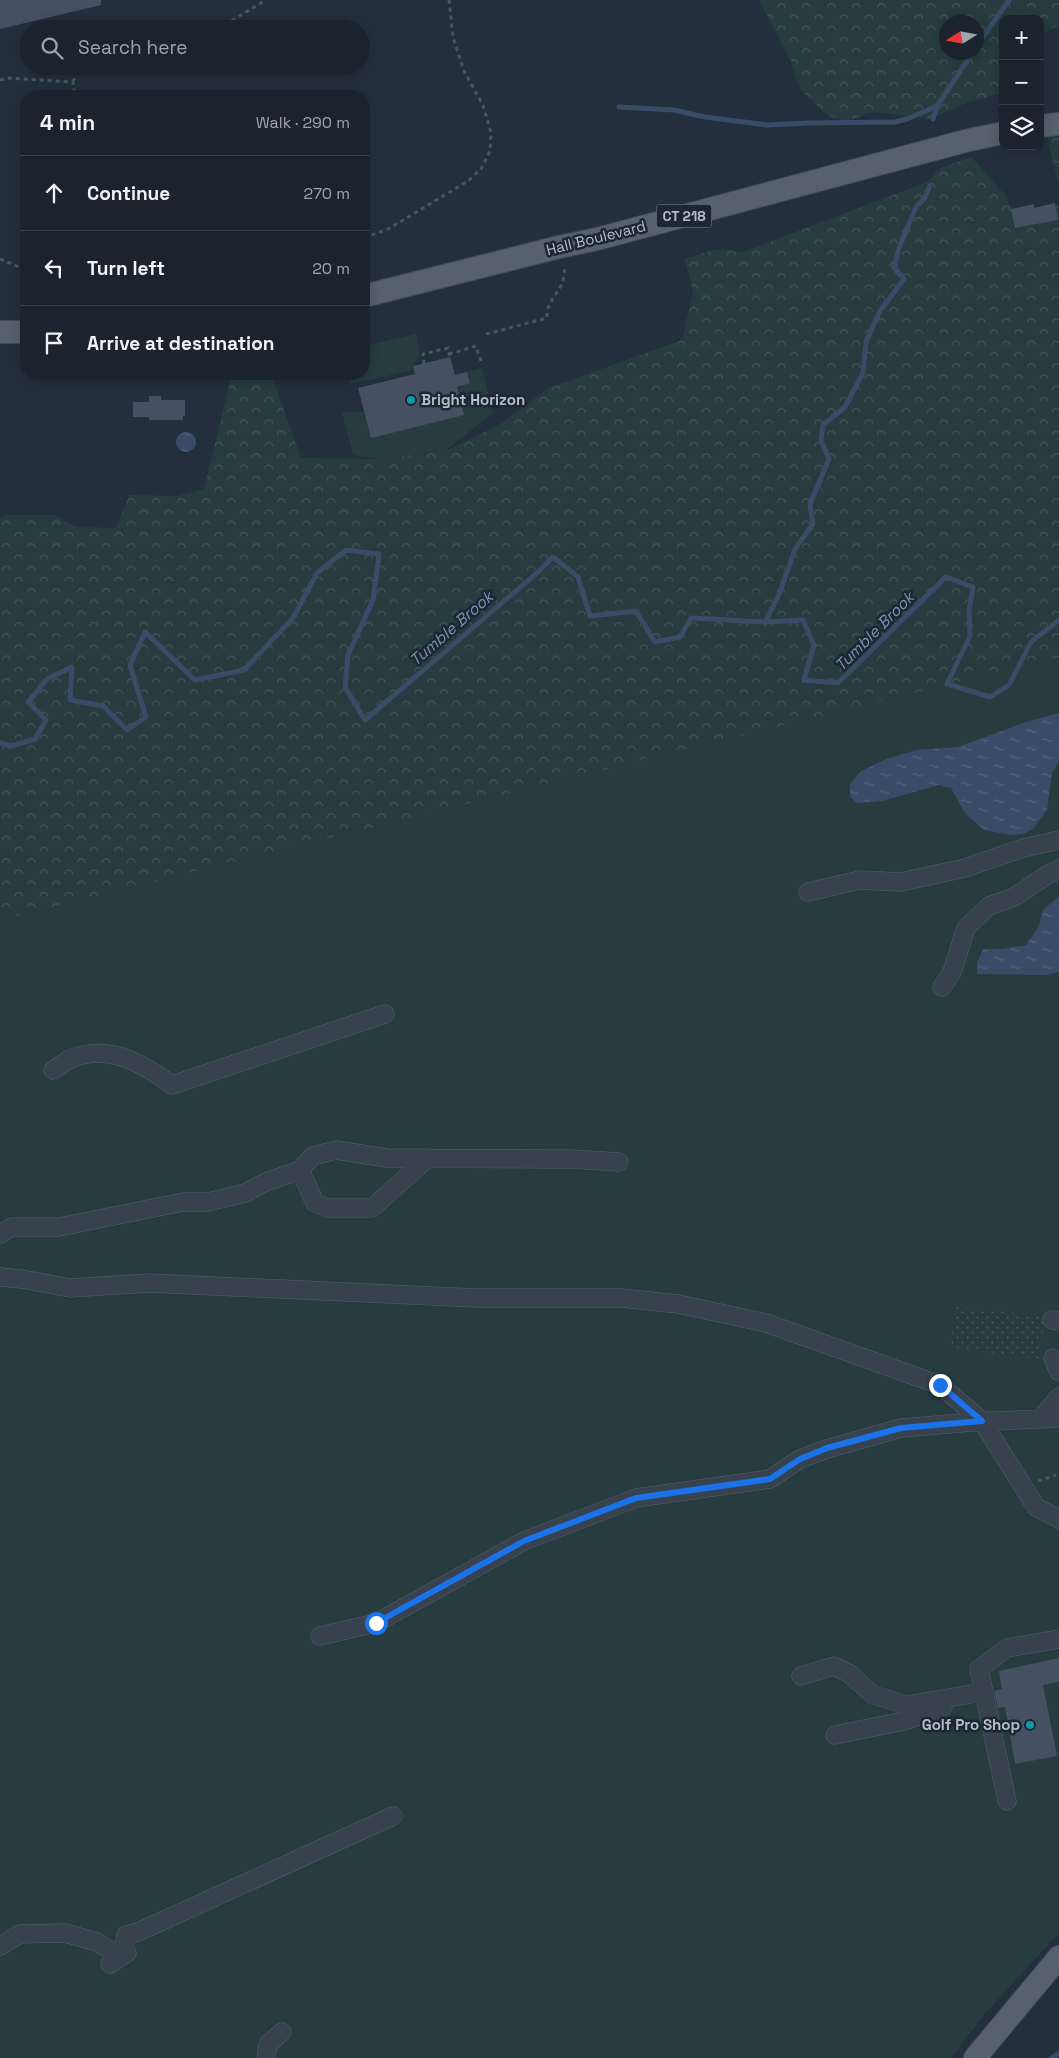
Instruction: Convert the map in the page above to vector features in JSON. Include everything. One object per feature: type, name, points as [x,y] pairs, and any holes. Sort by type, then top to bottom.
[{"type":"main road","points":[[1044,126],[1059,124]]},
{"type":"main road","name":"Hall Boulevard","points":[[370,294],[597,239],[968,140],[999,134]]},
{"type":"main road","points":[[0,332],[20,332]]},
{"type":"main road","points":[[975,2058],[1059,1957]]},
{"type":"lane","points":[[808,892],[860,880],[901,882],[965,868],[1023,848],[1059,840]]},
{"type":"lane","points":[[942,987],[952,972],[966,928],[990,906],[1014,898],[1046,875],[1059,869]]},
{"type":"lane","points":[[53,1070],[70,1059],[100,1052],[131,1059],[155,1072],[172,1086],[385,1014]]},
{"type":"lane","points":[[0,1234],[12,1227],[59,1227],[183,1202],[208,1202],[245,1193],[266,1182],[300,1170],[313,1156],[336,1150],[386,1158],[570,1159],[619,1162]]},
{"type":"lane","points":[[300,1170],[315,1203],[328,1208],[372,1208],[428,1158]]},
{"type":"lane","points":[[0,1277],[70,1288],[148,1283],[476,1298],[622,1298],[678,1304],[766,1323],[940,1385],[982,1421],[1036,1506],[1059,1519]]},
{"type":"lane","points":[[1040,1419],[1059,1397]]},
{"type":"lane","points":[[320,1636],[376,1623],[524,1541],[636,1498],[770,1479],[800,1459],[827,1448],[901,1428],[982,1421],[1059,1418]]},
{"type":"lane","points":[[1007,1801],[979,1669],[1007,1648],[1059,1639]]},
{"type":"lane","points":[[801,1676],[834,1666],[850,1674],[873,1695],[907,1705],[983,1692]]},
{"type":"lane","points":[[835,1735],[904,1721],[983,1692]]},
{"type":"lane","points":[[0,1946],[20,1934],[66,1934],[97,1942],[116,1961],[127,1953],[124,1946],[126,1934],[138,1932],[393,1816]]},
{"type":"lane","points":[[266,2058],[268,2044],[282,2032]]},
{"type":"path","points":[[233,20],[266,0]]},
{"type":"path","points":[[370,236],[390,228],[468,181],[481,169],[490,151],[491,133],[483,105],[464,71],[453,37],[449,0]]},
{"type":"path","points":[[74,90],[73,82],[76,75]]},
{"type":"path","points":[[0,80],[9,78],[73,82]]},
{"type":"path","points":[[0,259],[20,267]]},
{"type":"path","points":[[486,334],[547,318],[546,311],[548,306],[563,284],[564,266]]},
{"type":"path","points":[[449,354],[476,346],[481,361]]},
{"type":"path","points":[[424,364],[423,354],[448,348],[449,354],[454,358]]},
{"type":"green space","points":[[759,0],[1059,0],[1059,25],[1044,33],[1044,15],[999,15],[999,94],[968,102],[930,119],[877,112],[867,113],[858,118],[848,120],[837,119],[827,115],[803,92],[797,83],[791,62]]},
{"type":"green space","points":[[1047,136],[1059,136],[1059,183],[1057,178]]},
{"type":"green space","points":[[971,157],[1006,196],[1015,219],[1059,205],[1059,657],[0,920],[0,518],[6,515],[54,515],[76,527],[116,528],[129,495],[178,496],[204,489],[231,380],[273,380],[301,458],[378,459],[445,451],[499,425],[549,388],[682,340],[693,292],[685,259],[717,249],[743,252],[927,182],[941,168]]},
{"type":"green space","points":[[416,334],[420,356],[412,365],[413,370],[370,380],[370,345]]},
{"type":"green space","points":[[482,368],[493,413],[445,451],[378,459],[353,455],[342,412],[364,412],[371,437],[464,415],[458,389],[462,386],[459,374]]},
{"type":"green space","points":[[350,380],[369,380],[351,384]]},
{"type":"green space","points":[[1059,656],[1059,1933],[982,2017],[951,2058],[0,2058],[0,920]]},
{"type":"green space","points":[[955,1307],[1045,1316],[1039,1359],[951,1347]]},
{"type":"water","points":[[186,432],[193,435],[196,442],[193,449],[186,452],[179,449],[176,442],[179,435]]},
{"type":"water","points":[[1059,713],[1059,761],[1052,773],[1047,810],[1033,829],[1023,834],[1011,835],[984,830],[965,813],[951,788],[938,785],[883,801],[856,803],[850,796],[850,784],[861,771],[884,760],[916,750],[958,747],[1026,722]]},
{"type":"water","points":[[1059,896],[1059,972],[1047,975],[977,974],[977,963],[983,949],[1002,949],[1026,945],[1038,928],[1043,910]]},
{"type":"building","points":[[0,0],[101,0],[101,5],[38,20],[20,20],[20,24],[0,29]]},
{"type":"building","points":[[1055,203],[1058,220],[1015,228],[1011,209],[1034,204],[1034,208]]},
{"type":"building","name":"Bright Horizon","points":[[450,357],[455,375],[467,372],[470,383],[457,387],[464,415],[371,438],[358,388],[415,374],[413,366]]},
{"type":"building","points":[[149,396],[161,396],[161,400],[185,400],[185,416],[183,416],[183,420],[149,420],[149,417],[133,417],[133,402],[149,402]]},
{"type":"building","name":"Golf Pro Shop","points":[[1059,1658],[1059,1682],[1043,1685],[1057,1756],[1015,1764],[1005,1707],[998,1708],[994,1691],[1002,1689],[999,1671]]},
{"type":"waterway","points":[[984,36],[1009,0]]},
{"type":"waterway","points":[[933,119],[937,106],[968,60]]},
{"type":"waterway","points":[[619,107],[674,110],[705,117],[767,125],[895,122],[937,106]]},
{"type":"waterway","points":[[765,622],[779,595],[795,549],[813,524],[810,504],[829,459],[821,440],[823,425],[845,407],[863,373],[866,342],[880,311],[904,279],[894,268],[899,248],[916,207],[924,199],[930,186]]},
{"type":"waterway","name":"Tumble Brook","points":[[0,743],[11,746],[35,739],[46,720],[28,702],[47,679],[72,667],[70,700],[103,706],[127,730],[146,717],[130,665],[145,632],[195,680],[244,670],[293,618],[317,573],[346,550],[379,554],[373,600],[348,655],[345,687],[365,720],[537,573],[553,557],[578,577],[590,616],[636,611],[655,642],[680,637],[691,618],[765,622],[803,620],[814,645],[804,680],[838,683],[946,577],[973,587],[969,611],[970,636],[947,684],[990,697],[1009,685],[1031,642],[1059,620]]},
{"type":"waterway","points":[[1052,2058],[1059,2053]]},
{"type":"place","name":"Bright Horizon","points":[[411,400]]},
{"type":"place","name":"Golf Pro Shop","points":[[1030,1725]]},
{"type":"route","points":[[376,1623],[524,1541],[636,1498],[770,1479],[800,1459],[827,1448],[901,1428],[982,1421],[940,1385]]}]
